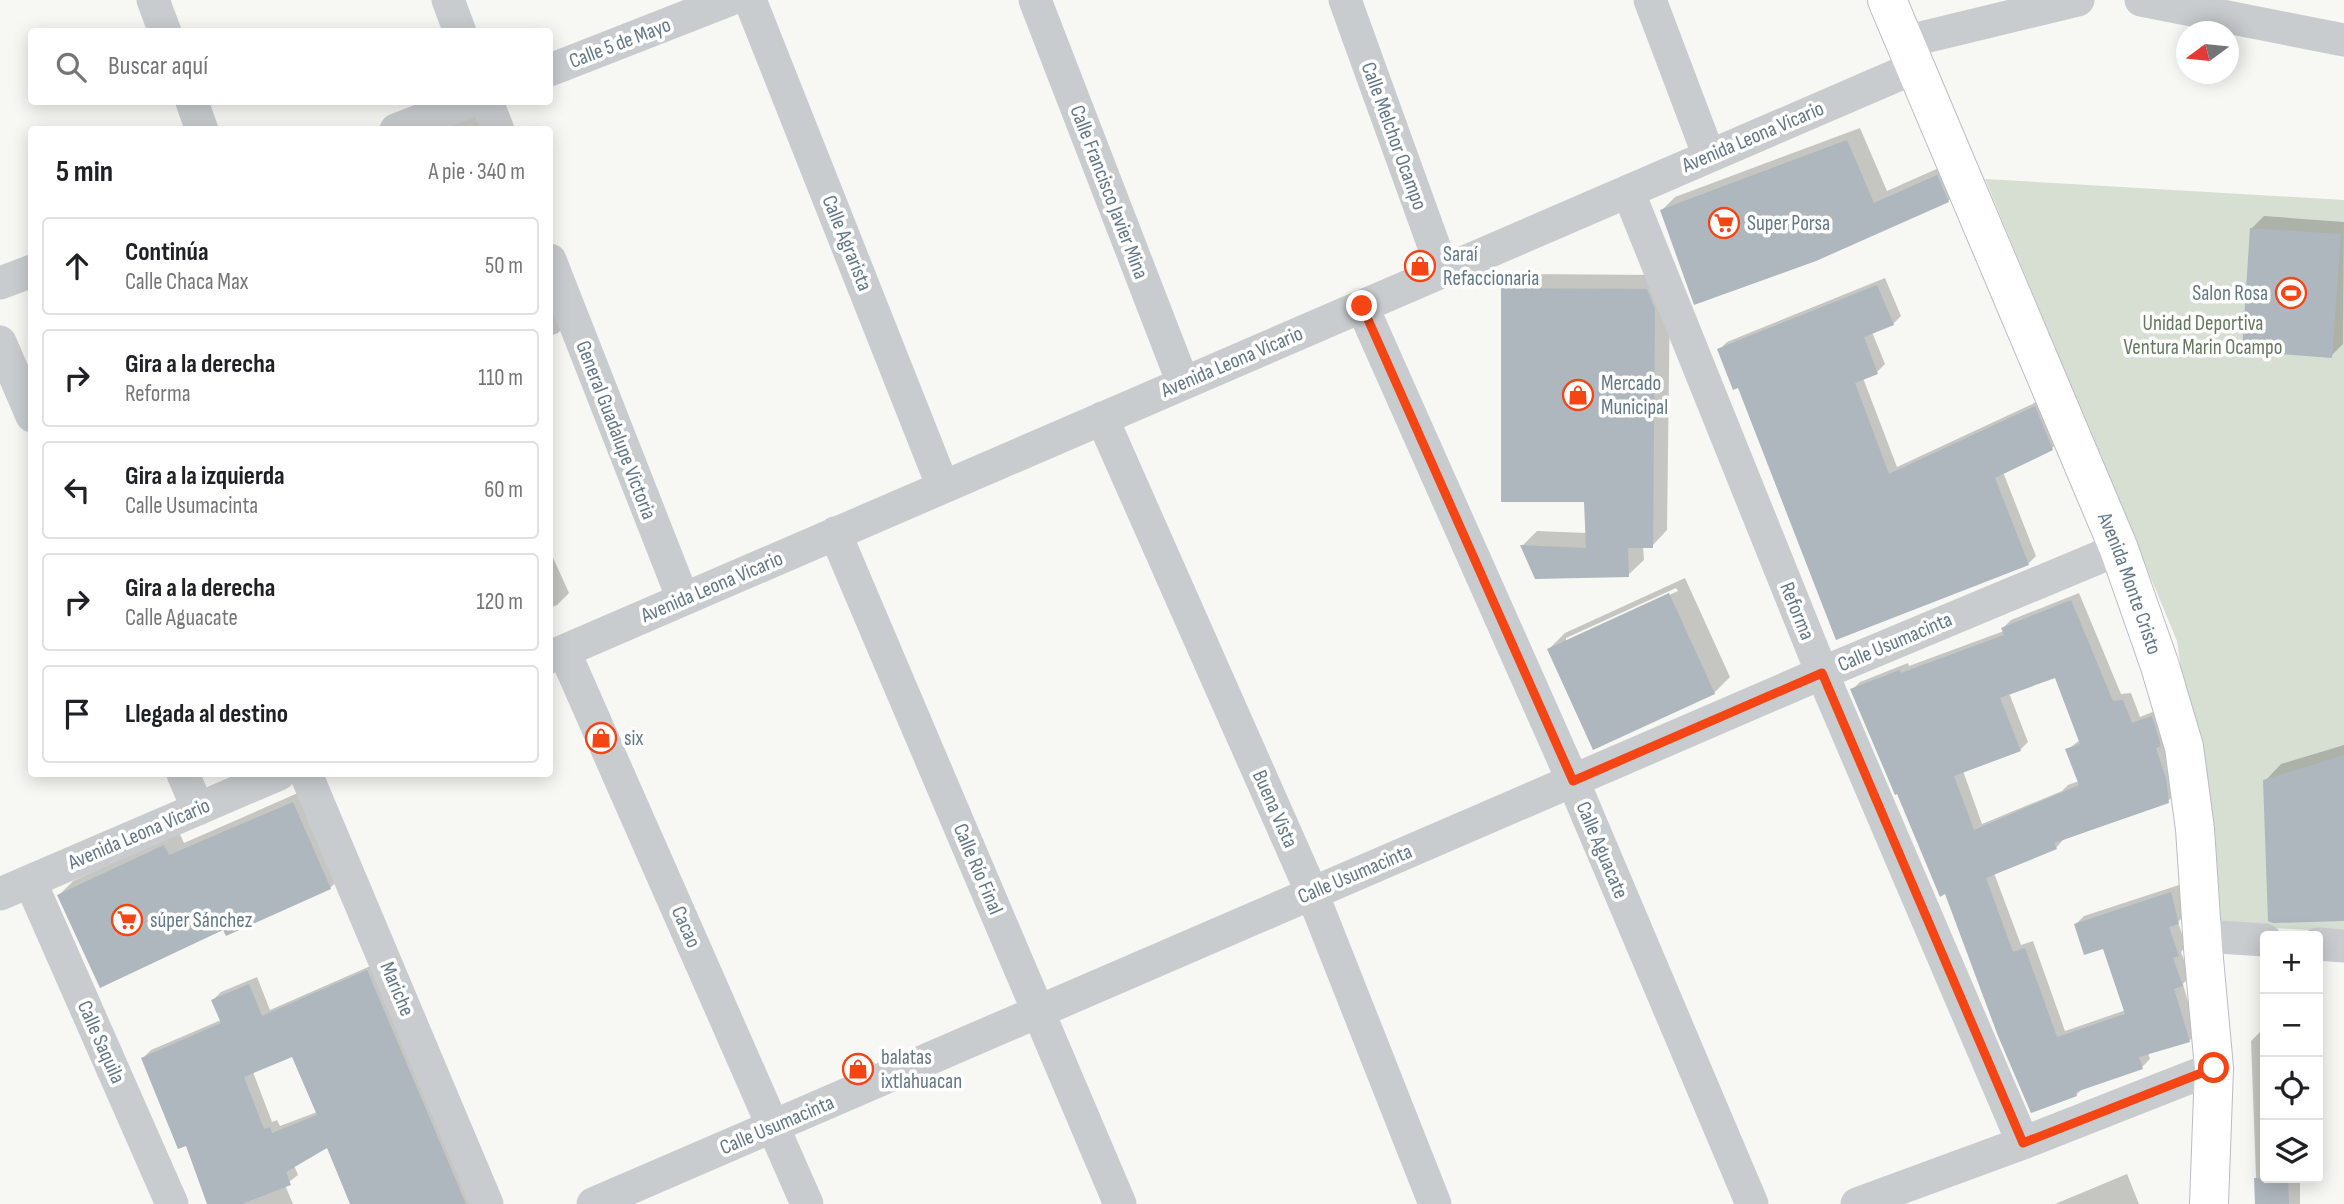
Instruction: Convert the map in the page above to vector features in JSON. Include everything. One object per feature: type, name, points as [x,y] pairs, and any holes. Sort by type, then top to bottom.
[{"type":"main road","name":"Avenida Monte Cristo","points":[[1888,0],[2119,549],[2160,666],[2184,747],[2196,830],[2214,1068],[2209,1204]]},
{"type":"street","points":[[153,0],[164,28]]},
{"type":"street","points":[[448,0],[458,28]]},
{"type":"street","name":"Calle 5 de Mayo","points":[[553,69],[729,0]]},
{"type":"street","name":"Calle Agrarista","points":[[750,0],[943,487]]},
{"type":"street","name":"Calle Francisco Javier Mina","points":[[1035,0],[1183,383]]},
{"type":"street","name":"Calle Melchor Ocampo","points":[[1345,0],[1443,271]]},
{"type":"street","points":[[1650,0],[1709,156]]},
{"type":"street","name":"Avenida Leona Vicario","points":[[557,654],[1709,156],[1910,55],[2078,0]]},
{"type":"street","points":[[2141,0],[2344,40]]},
{"type":"street","points":[[193,105],[201,126]]},
{"type":"street","points":[[406,126],[460,105]]},
{"type":"street","points":[[488,105],[496,126]]},
{"type":"street","name":"Reforma","points":[[1628,191],[1822,673],[2023,1143]]},
{"type":"street","name":"General Guadalupe Victoria","points":[[553,268],[683,599]]},
{"type":"street","points":[[0,283],[28,272]]},
{"type":"street","name":"Calle Aguacate","points":[[1362,306],[1573,781],[1752,1204]]},
{"type":"street","points":[[0,342],[28,407]]},
{"type":"street","name":"Buena Vista","points":[[1102,418],[1312,893],[1435,1204]]},
{"type":"street","name":"Calle Río Final","points":[[835,533],[1121,1204]]},
{"type":"street","name":"Calle Usumacinta","points":[[593,1204],[1822,673],[2119,549]]},
{"type":"street","name":"Cacao","points":[[557,654],[774,1126],[807,1204]]},
{"type":"street","points":[[184,777],[198,808]]},
{"type":"street","name":"Avenida Leona Vicario","points":[[0,894],[272,777]]},
{"type":"street","name":"Mariche","points":[[307,777],[487,1204]]},
{"type":"street","name":"Calle Saquila","points":[[30,881],[172,1204]]},
{"type":"street","points":[[2202,936],[2260,940]]},
{"type":"street","points":[[2323,944],[2344,946]]},
{"type":"street","points":[[1857,1204],[2214,1068]]},
{"type":"green space","name":"Unidad Deportiva Ventura Marin Ocampo","points":[[1985,179],[2344,200],[2344,932],[2219,925],[2177,641]]},
{"type":"building","points":[[1847,140],[1874,203],[1937,175],[1949,202],[1816,261],[1694,305],[1660,210]]},
{"type":"building","name":"Salon Rosa","points":[[2250,228],[2341,234],[2332,358],[2242,351]]},
{"type":"building","points":[[1877,285],[1894,325],[1864,337],[1878,374],[1855,383],[1889,474],[2035,406],[2053,450],[1995,478],[2029,565],[1836,640],[1738,388],[1733,390],[1717,349]]},
{"type":"building","name":"Mercado Municipal","points":[[1501,288],[1647,289],[1655,309],[1653,548],[1628,548],[1629,577],[1535,579],[1520,545],[1586,548],[1584,502],[1501,502]]},
{"type":"building","points":[[1669,593],[1715,694],[1593,750],[1547,649]]},
{"type":"building","points":[[2071,600],[2113,701],[2123,700],[2132,723],[2152,716],[2161,746],[2156,748],[2166,778],[2169,803],[2054,843],[2057,849],[1986,878],[2013,952],[2025,948],[2057,1037],[2125,1014],[2103,949],[2084,955],[2074,924],[2171,892],[2179,924],[2169,927],[2179,956],[2173,958],[2183,986],[2174,989],[2190,1042],[2139,1057],[2143,1069],[2076,1092],[2077,1096],[2031,1113],[1998,1036],[1945,894],[1940,897],[1850,689],[2004,635],[2001,628]],"holes":[[[2055,678],[2080,744],[2065,749],[2079,785],[1974,830],[1954,776],[2021,751],[2000,698]]]},
{"type":"building","points":[[2344,755],[2344,921],[2268,921],[2263,780]]},
{"type":"building","points":[[293,802],[331,889],[226,936],[223,930],[100,988],[57,895],[164,845],[169,855]]},
{"type":"building","points":[[367,970],[466,1204],[350,1204],[327,1148],[286,1172],[291,1185],[242,1204],[207,1204],[186,1146],[178,1149],[141,1058],[221,1023],[211,1000],[249,984],[262,1016]],"holes":[[[292,1057],[317,1115],[272,1133],[270,1127],[264,1129],[244,1077]]]},
{"type":"building","points":[[2254,1178],[2260,1178],[2260,1183],[2288,1183],[2289,1204],[2255,1204]]},
{"type":"place","name":"Super Porsa","points":[[1724,223]]},
{"type":"place","name":"Saraí Refaccionaria","points":[[1420,266]]},
{"type":"place","name":"Salon Rosa","points":[[2291,293]]},
{"type":"place","name":"Mercado Municipal","points":[[1578,395]]},
{"type":"place","name":"six","points":[[601,738]]},
{"type":"place","name":"súper Sánchez","points":[[127,920]]},
{"type":"place","name":"balatas ixtlahuacan","points":[[858,1069]]},
{"type":"route","points":[[1362,306],[1573,781],[1822,673],[2023,1143],[2214,1068]]}]
